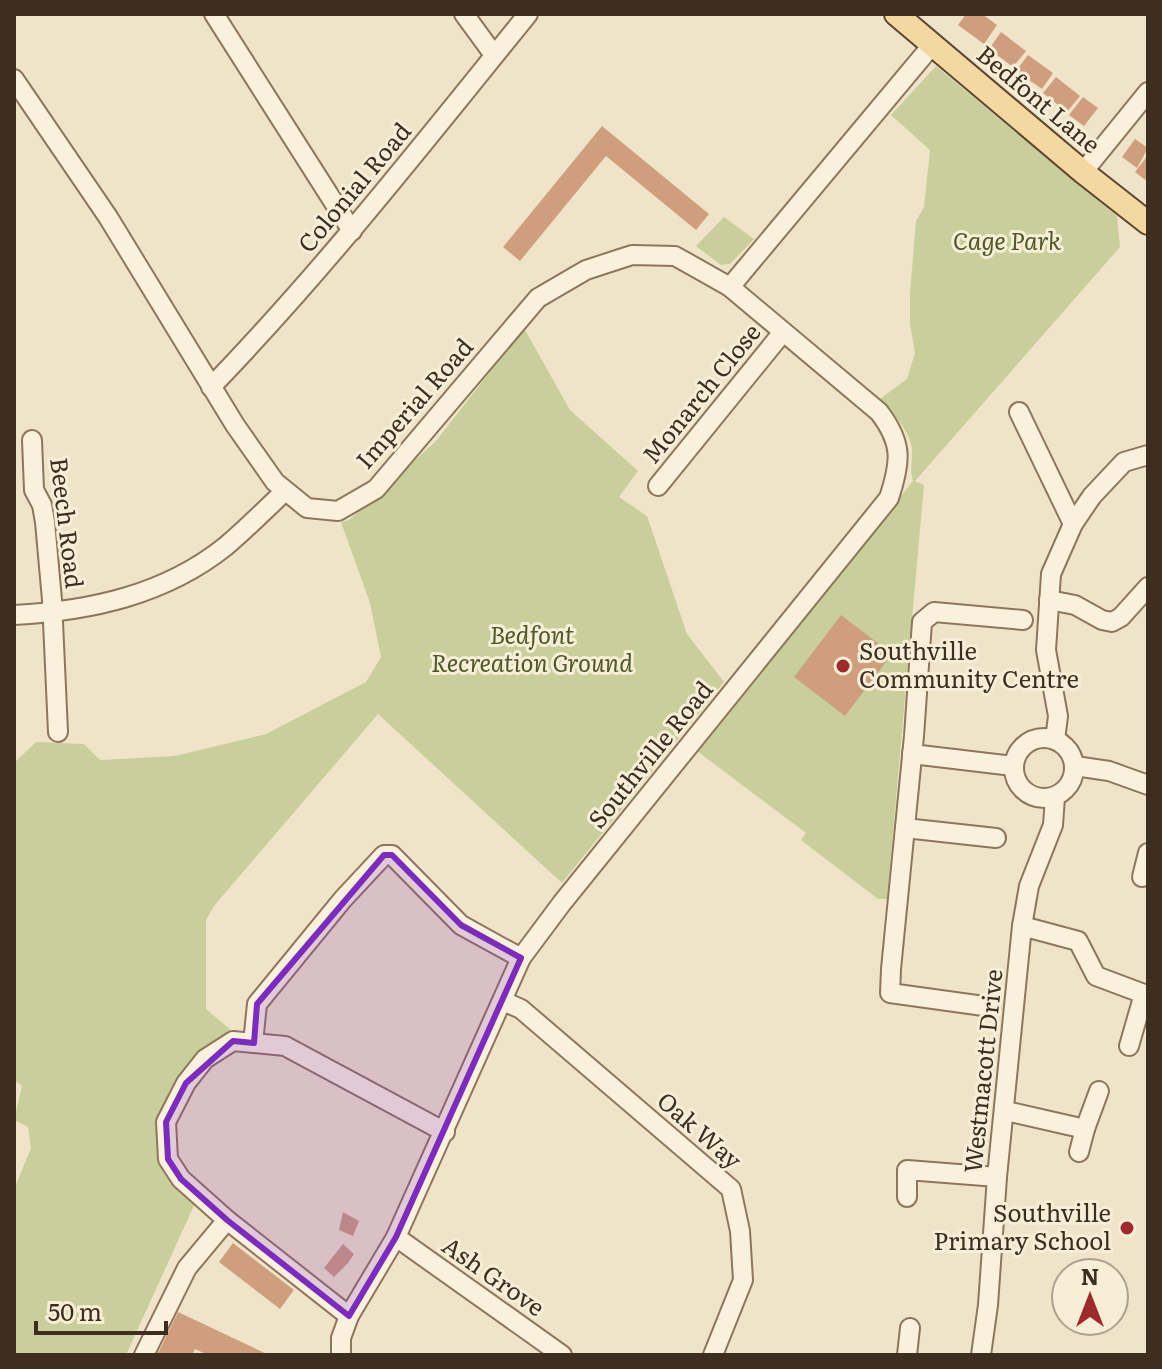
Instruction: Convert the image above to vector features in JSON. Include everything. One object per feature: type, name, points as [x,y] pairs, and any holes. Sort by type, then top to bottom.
[{"type":"main road","name":"Bedfont Lane","points":[[896,14],[1148,223]]},
{"type":"street","points":[[214,14],[352,231]]},
{"type":"street","points":[[464,14],[494,55]]},
{"type":"street","name":"Colonial Road","points":[[211,387],[267,329],[352,231],[528,14]]},
{"type":"street","points":[[730,287],[933,44]]},
{"type":"street","name":"Imperial Road","points":[[14,79],[108,217],[211,387],[267,471],[284,492],[307,508],[338,511],[376,489],[538,298],[586,270],[632,255],[675,256],[730,287]]},
{"type":"street","points":[[1083,172],[1148,92]]},
{"type":"street","name":"Southville Road","points":[[341,1355],[341,1338],[349,1316],[396,1237],[521,958],[889,498],[898,470],[898,448],[891,428],[879,412],[730,287]]},
{"type":"street","name":"Monarch Close","points":[[658,486],[783,332]]},
{"type":"street","points":[[1019,412],[1073,524]]},
{"type":"street","name":"Beech Road","points":[[32,440],[34,490],[42,505],[45,522],[58,732]]},
{"type":"street","points":[[1055,740],[1058,716],[1046,650],[1051,574],[1073,524],[1092,496],[1124,462],[1148,455]]},
{"type":"street","points":[[14,615],[53,613],[149,592],[185,574],[225,547],[284,492]]},
{"type":"street","points":[[1049,600],[1075,605],[1112,622],[1121,617],[1148,587]]},
{"type":"street","points":[[991,1007],[890,993],[922,622],[934,612],[1023,620]]},
{"type":"street","points":[[1046,738],[1069,750],[1075,766],[1070,785],[1055,797],[1045,799],[1025,793],[1018,785],[1013,766],[1016,756],[1028,742],[1046,738]]},
{"type":"street","points":[[912,754],[1013,766]]},
{"type":"street","points":[[1075,766],[1109,771],[1148,785]]},
{"type":"street","name":"Westmacott Drive","points":[[981,1355],[1022,926],[1029,886],[1053,825],[1055,797]]},
{"type":"street","points":[[905,828],[996,838]]},
{"type":"street","points":[[1142,877],[1148,853]]},
{"type":"street","points":[[253,1043],[257,1004],[343,899],[384,855],[392,855],[461,925],[521,958]]},
{"type":"street","points":[[1022,926],[1078,941],[1096,976],[1146,994],[1129,1046]]},
{"type":"street","name":"Oak Way","points":[[503,1001],[521,1009],[731,1189],[740,1231],[743,1280],[713,1355]]},
{"type":"street","points":[[349,1316],[227,1220],[181,1179],[168,1159],[166,1122],[186,1083],[205,1059],[233,1041],[285,1046],[445,1132]]},
{"type":"street","points":[[1079,1152],[1099,1091]]},
{"type":"street","points":[[1006,1111],[1085,1129]]},
{"type":"street","points":[[907,1197],[907,1170],[997,1177]]},
{"type":"street","points":[[144,1355],[187,1268],[227,1220]]},
{"type":"street","name":"Ash Grove","points":[[396,1237],[562,1355]]},
{"type":"street","points":[[907,1355],[910,1328]]},
{"type":"highlighted area","points":[[384,855],[392,855],[461,925],[521,958],[396,1237],[349,1316],[227,1220],[181,1179],[168,1159],[166,1122],[186,1083],[233,1041],[254,1043],[257,1004]]},
{"type":"green space","name":"Cage Park","points":[[936,66],[1117,216],[1120,247],[915,481],[924,485],[887,899],[878,899],[801,840],[806,833],[697,751],[913,481],[912,449],[908,435],[880,399],[907,379],[915,353],[910,324],[910,293],[916,221],[924,207],[930,150],[891,115]]},
{"type":"green space","points":[[724,217],[754,239],[730,264],[721,265],[696,246]]},
{"type":"green space","name":"Bedfont Recreation Ground","points":[[524,328],[570,410],[638,471],[619,497],[647,516],[687,634],[724,682],[562,883],[378,714],[214,906],[206,920],[206,1009],[232,1031],[200,1053],[162,1114],[164,1174],[197,1199],[126,1355],[14,1355],[14,1189],[31,1148],[28,1127],[14,1120],[22,1086],[14,1080],[14,763],[36,742],[84,744],[100,760],[175,756],[266,734],[366,682],[381,657],[370,603],[341,522],[349,520],[436,441]]},
{"type":"building","points":[[966,14],[982,14],[997,25],[984,44],[958,25]]},
{"type":"building","points":[[1001,32],[1026,51],[1013,67],[989,49]]},
{"type":"building","points":[[1028,55],[1053,73],[1042,89],[1016,71]]},
{"type":"building","points":[[1056,77],[1080,96],[1067,112],[1043,93]]},
{"type":"building","points":[[1083,97],[1098,108],[1084,126],[1069,115]]},
{"type":"building","points":[[602,126],[709,214],[696,230],[606,156],[520,261],[503,247]]},
{"type":"building","points":[[1135,139],[1148,148],[1137,168],[1122,157]]},
{"type":"building","points":[[1148,155],[1148,182],[1135,172]]},
{"type":"building","name":"Southville Community Centre","points":[[841,615],[892,654],[845,716],[794,677]]},
{"type":"building","points":[[343,1212],[359,1221],[353,1236],[339,1230]]},
{"type":"building","points":[[233,1243],[294,1290],[280,1309],[219,1262]]},
{"type":"building","points":[[343,1244],[354,1254],[334,1277],[324,1268]]},
{"type":"building","points":[[178,1312],[269,1355],[208,1355],[195,1349],[192,1355],[157,1355]]},
{"type":"place","name":"Southville Community Centre","points":[[843,666]]},
{"type":"place","name":"Southville Primary School","points":[[1127,1228]]}]
